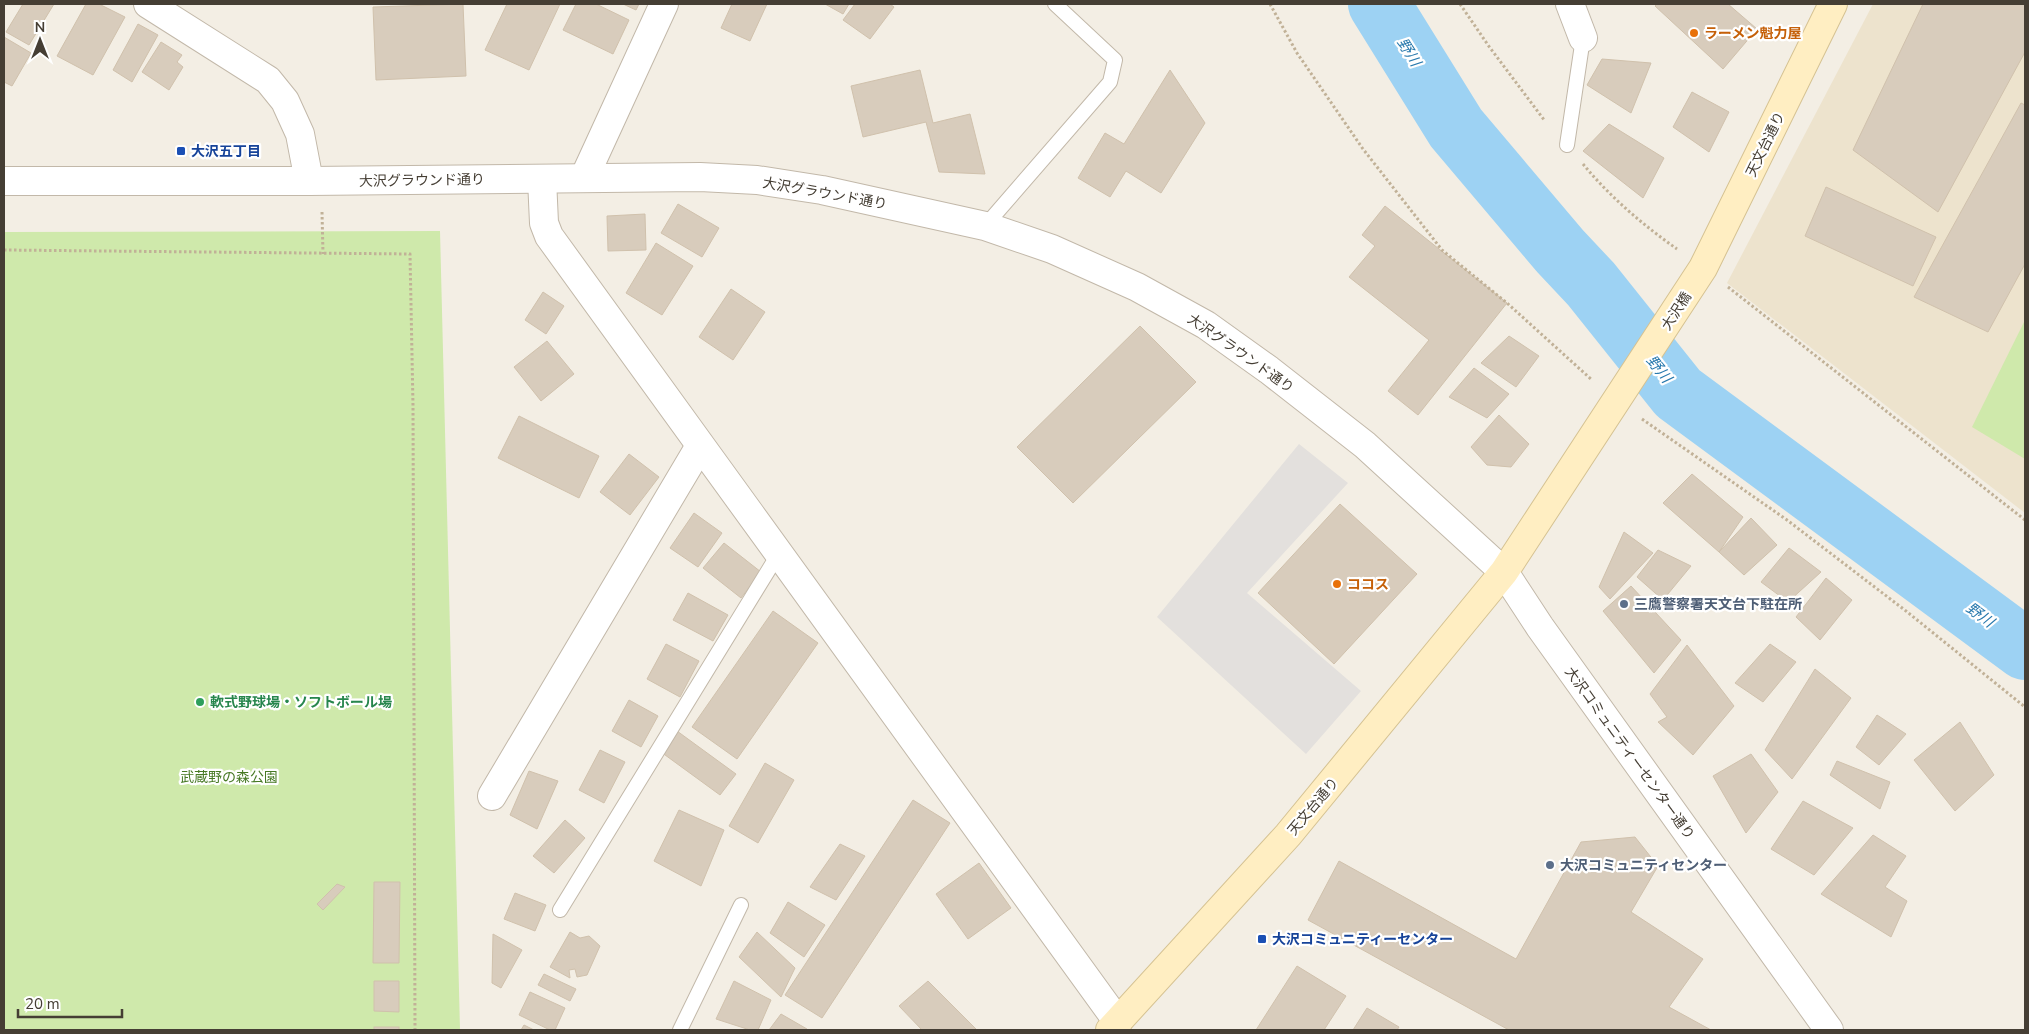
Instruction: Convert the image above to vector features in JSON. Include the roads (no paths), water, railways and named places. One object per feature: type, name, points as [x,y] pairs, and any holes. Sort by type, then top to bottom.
[{"type":"main road","name":"天文台通り","points":[[1698,275],[1833,4]]},
{"type":"main road","name":"大沢橋","points":[[1504,572],[1698,275]]},
{"type":"main road","name":"天文台通り","points":[[1118,1027],[1288,836],[1504,572]]},
{"type":"street","points":[[148,4],[268,80],[285,101],[300,134],[309,181]]},
{"type":"street","points":[[584,178],[664,4]]},
{"type":"street","points":[[1570,4],[1583,38]]},
{"type":"street","name":"大沢グラウンド通り","points":[[4,181],[309,181],[700,177],[758,180],[822,190],[985,226],[1052,249],[1137,287],[1206,324],[1269,370],[1365,445],[1504,572]]},
{"type":"street","points":[[542,179],[544,223],[549,236],[779,553],[1118,1027]]},
{"type":"street","points":[[492,796],[700,446]]},
{"type":"street","name":"大沢コミュニティーセンター通り","points":[[1504,572],[1546,635],[1825,1028]]},
{"type":"lane","points":[[985,226],[1110,82],[1115,60],[1055,4]]},
{"type":"lane","points":[[1567,145],[1583,38]]},
{"type":"lane","points":[[560,910],[779,553]]},
{"type":"lane","points":[[680,1030],[741,905]]},
{"type":"waterway","name":"野川","points":[[1379,4],[1456,128],[1560,251],[1591,284],[1678,393],[2025,649]]},
{"type":"place","name":"ラーメン魁力屋","points":[[1694,33]]},
{"type":"place","name":"大沢五丁目","points":[[181,151]]},
{"type":"place","name":"ココス","points":[[1337,584]]},
{"type":"place","name":"三鷹警察署天文台下駐在所","points":[[1624,604]]},
{"type":"place","name":"軟式野球場・ソフトボール場","points":[[200,702]]},
{"type":"place","name":"大沢コミュニティセンター","points":[[1550,865]]},
{"type":"place","name":"大沢コミュニティーセンター","points":[[1262,939]]},
{"type":"park label","name":"武蔵野の森公園","points":[[229,777]]}]
